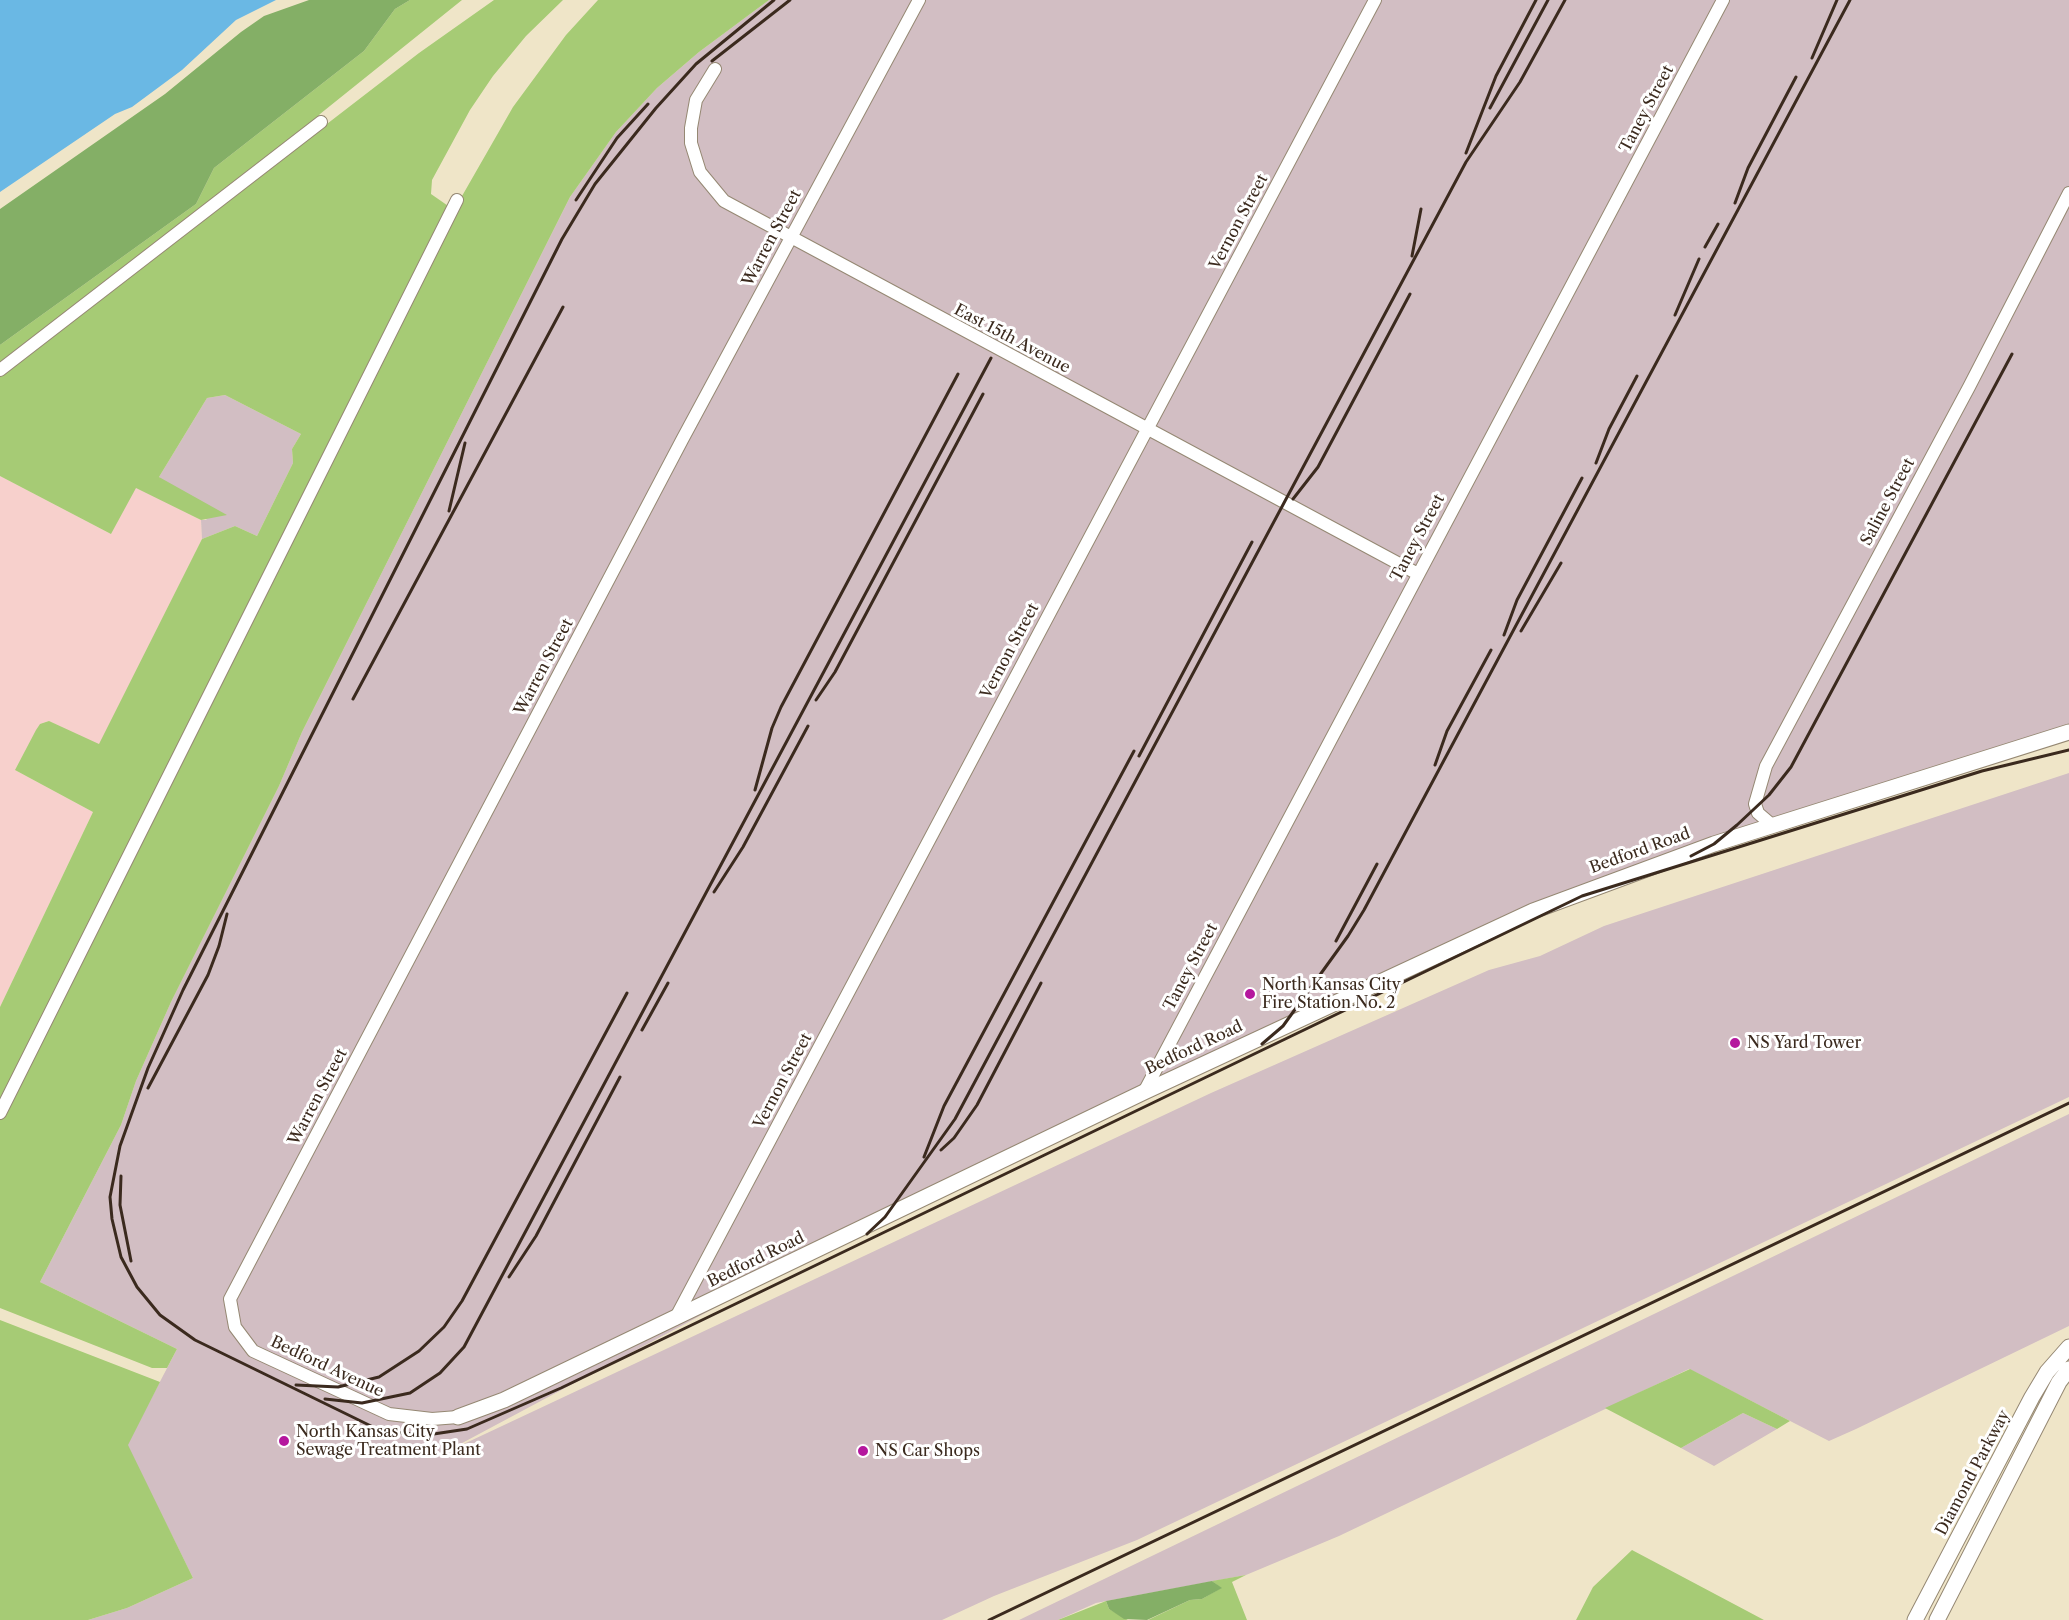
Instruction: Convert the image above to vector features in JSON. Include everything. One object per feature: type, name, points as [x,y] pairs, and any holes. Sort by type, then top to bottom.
[{"type":"street","name":"Warren Street","points":[[253,1351],[235,1327],[230,1299],[790,238],[919,0]]},
{"type":"street","name":"Vernon Street","points":[[675,1319],[1375,0]]},
{"type":"street","name":"Taney Street","points":[[1144,1092],[1724,0]]},
{"type":"street","name":"East 15th Avenue","points":[[715,69],[696,100],[691,128],[693,150],[700,172],[724,201],[1418,574]]},
{"type":"street","points":[[0,370],[321,122]]},
{"type":"street","name":"Saline Street","points":[[1772,825],[1758,813],[1755,804],[1766,766],[1969,387],[2069,193]]},
{"type":"street","points":[[0,1113],[457,200]]},
{"type":"street","name":"Bedford Road","points":[[459,1417],[504,1400],[1144,1092],[1533,911],[1611,880],[1772,825],[2069,732]]},
{"type":"street","name":"Diamond Parkway","points":[[1915,1620],[2032,1397],[2051,1366],[2069,1347]]},
{"type":"street","name":"Bedford Avenue","points":[[253,1351],[389,1414],[410,1418],[459,1417]]},
{"type":"street","points":[[1937,1620],[2059,1382],[2069,1369]]},
{"type":"shaded area","points":[[769,0],[2069,0],[2069,735],[1554,902],[885,1217],[436,1457],[1211,1093],[1489,970],[1540,956],[1604,926],[2069,773],[2069,1097],[1137,1540],[994,1596],[942,1620],[88,1620],[127,1608],[193,1578],[127,1445],[177,1349],[40,1282],[121,1125],[136,1081],[171,1002],[279,786],[302,732],[570,197],[616,132],[657,88],[699,52]]},
{"type":"shaded area","points":[[225,395],[301,434],[292,449],[293,463],[257,536],[235,526],[202,539],[201,520],[207,520],[159,477],[207,398]]},
{"type":"shaded area","points":[[0,476],[111,534],[136,487],[201,520],[202,539],[99,745],[49,721],[40,724],[15,770],[93,812],[0,1007]]},
{"type":"shaded area","points":[[2069,1114],[2069,1326],[1856,1429],[1829,1441],[1689,1369],[1339,1536],[1246,1575],[1096,1603],[1058,1620],[1019,1620]]},
{"type":"shaded area","points":[[1743,1413],[1777,1429],[1714,1466],[1681,1448]]},
{"type":"green space","points":[[309,0],[410,0],[395,9],[364,51],[214,168],[196,204],[0,345],[0,209],[165,94],[264,16]]},
{"type":"green space","points":[[410,0],[462,0],[320,114],[315,120],[323,127],[419,53],[494,0],[563,0],[526,36],[493,76],[470,110],[432,180],[431,194],[454,210],[513,107],[566,35],[598,0],[769,0],[699,52],[657,88],[616,132],[570,197],[302,732],[279,786],[171,1002],[136,1081],[121,1125],[40,1282],[177,1349],[167,1368],[152,1368],[0,1308],[0,1007],[93,812],[15,770],[40,724],[49,721],[99,744],[202,539],[235,526],[257,536],[293,463],[292,449],[301,434],[225,395],[207,398],[159,477],[227,515],[201,520],[136,488],[111,534],[0,476],[0,345],[196,204],[214,168],[364,51],[395,9]]},
{"type":"green space","points":[[0,1320],[160,1382],[128,1445],[193,1578],[127,1608],[88,1620],[0,1620]]},
{"type":"green space","points":[[1690,1369],[1790,1421],[1777,1429],[1743,1413],[1681,1448],[1605,1408]]},
{"type":"green space","points":[[1632,1550],[1764,1620],[1576,1620],[1593,1587]]},
{"type":"green space","points":[[1246,1575],[1232,1582],[1247,1620],[1148,1620],[1190,1600],[1202,1599],[1221,1588],[1212,1581]]},
{"type":"green space","points":[[1212,1581],[1222,1588],[1202,1599],[1190,1600],[1147,1620],[1124,1619],[1109,1609],[1106,1601]]},
{"type":"green space","points":[[1106,1601],[1109,1609],[1128,1620],[1058,1620]]},
{"type":"water","points":[[0,0],[276,0],[236,20],[182,70],[132,107],[115,114],[0,192]]},
{"type":"railway","points":[[774,0],[696,64],[656,108],[595,184],[562,239],[183,990],[148,1068],[120,1146],[110,1197],[112,1219],[121,1257],[137,1287],[160,1315],[195,1340],[373,1427],[389,1432],[427,1435],[467,1429],[561,1388],[1582,896],[1982,771],[2069,750]]},
{"type":"railway","points":[[712,61],[790,0]]},
{"type":"railway","points":[[1466,153],[1496,76],[1536,0]]},
{"type":"railway","points":[[1490,108],[1548,0]]},
{"type":"railway","points":[[867,1234],[885,1217],[955,1119],[1466,162],[1520,82],[1565,0]]},
{"type":"railway","points":[[1812,58],[1837,0]]},
{"type":"railway","points":[[1262,1044],[1283,1026],[1364,910],[1850,0]]},
{"type":"railway","points":[[1735,203],[1748,168],[1796,77]]},
{"type":"railway","points":[[576,200],[617,138],[648,104]]},
{"type":"railway","points":[[1412,256],[1421,209]]},
{"type":"railway","points":[[1705,247],[1718,224]]},
{"type":"railway","points":[[1675,315],[1699,259]]},
{"type":"railway","points":[[1293,499],[1318,467],[1410,294]]},
{"type":"railway","points":[[353,699],[563,307]]},
{"type":"railway","points":[[1691,856],[1714,844],[1737,825],[1769,795],[1791,767],[2012,354]]},
{"type":"railway","points":[[325,1399],[362,1403],[410,1393],[440,1373],[464,1347],[991,358]]},
{"type":"railway","points":[[755,790],[772,728],[781,707],[958,374]]},
{"type":"railway","points":[[1596,463],[1609,429],[1637,376]]},
{"type":"railway","points":[[816,700],[835,672],[983,394]]},
{"type":"railway","points":[[449,511],[465,443]]},
{"type":"railway","points":[[1504,635],[1517,600],[1582,478]]},
{"type":"railway","points":[[1139,756],[1252,542]]},
{"type":"railway","points":[[1521,631],[1561,563]]},
{"type":"railway","points":[[1435,765],[1447,731],[1491,650]]},
{"type":"railway","points":[[714,892],[743,847],[808,726]]},
{"type":"railway","points":[[924,1157],[944,1106],[1134,751]]},
{"type":"railway","points":[[1336,941],[1377,864]]},
{"type":"railway","points":[[148,1088],[208,975],[219,946],[227,914]]},
{"type":"railway","points":[[642,1030],[668,983]]},
{"type":"railway","points":[[941,1150],[954,1138],[977,1105],[1041,983]]},
{"type":"railway","points":[[296,1385],[338,1387],[379,1377],[419,1351],[444,1327],[462,1301],[627,993]]},
{"type":"railway","points":[[509,1277],[536,1236],[620,1077]]},
{"type":"railway","points":[[989,1620],[2069,1103]]},
{"type":"railway","points":[[121,1176],[120,1205],[131,1261]]},
{"type":"place","name":"North Kansas City Fire Station No. 2","points":[[1250,994]]},
{"type":"place","name":"NS Yard Tower","points":[[1735,1043]]},
{"type":"place","name":"North Kansas City Sewage Treatment Plant","points":[[284,1441]]},
{"type":"place","name":"NS Car Shops","points":[[863,1451]]}]
